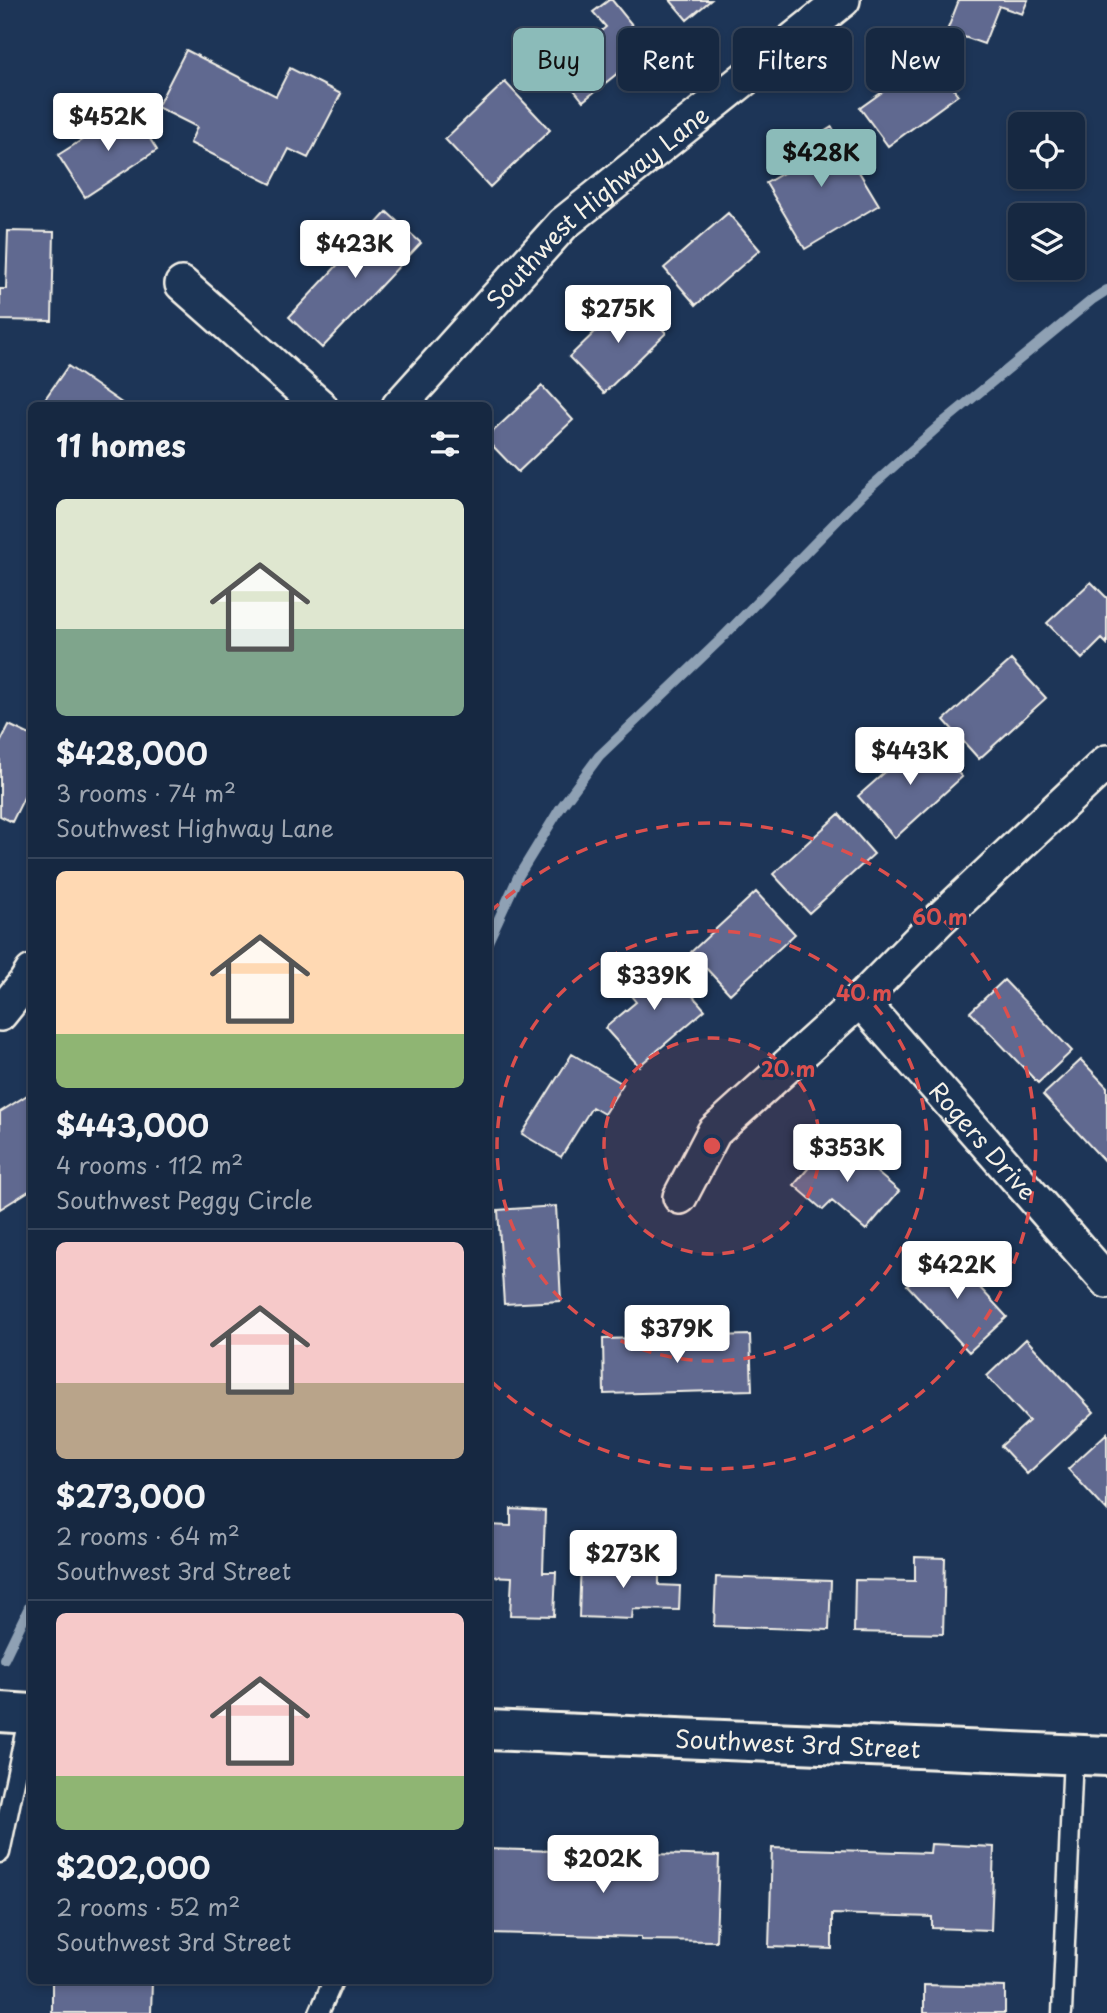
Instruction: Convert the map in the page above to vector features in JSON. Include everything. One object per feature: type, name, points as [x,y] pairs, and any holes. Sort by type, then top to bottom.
[{"type":"main road","name":"Southwest 3rd Street","points":[[492,1731],[1090,1756]]},
{"type":"street","name":"Southwest Highway Lane","points":[[403,402],[564,224],[843,0]]},
{"type":"street","points":[[182,284],[315,402]]},
{"type":"street","points":[[680,1197],[714,1132],[860,1000],[1004,857],[1107,762]]},
{"type":"street","points":[[0,1014],[28,978]]},
{"type":"street","name":"Rogers Drive","points":[[860,1000],[1107,1281]]},
{"type":"lane","points":[[0,1853],[20,1713]]},
{"type":"lane","points":[[1062,2013],[1090,1756]]},
{"type":"lane","points":[[319,2013],[333,1984]]},
{"type":"building","points":[[612,0],[635,28],[618,28],[618,73],[604,84],[606,27],[593,12]]},
{"type":"building","points":[[670,0],[711,0],[687,20]]},
{"type":"building","points":[[959,0],[1028,0],[1022,14],[999,6],[984,44],[964,37],[964,28],[948,28]]},
{"type":"building","points":[[186,50],[276,96],[290,68],[341,94],[308,158],[289,149],[271,184],[190,143],[197,127],[157,107]]},
{"type":"building","points":[[505,82],[550,130],[490,187],[445,139]]},
{"type":"building","points":[[575,91],[595,91],[583,101]]},
{"type":"building","points":[[884,91],[955,91],[958,95],[888,146],[860,108]]},
{"type":"building","points":[[131,109],[157,150],[85,197],[58,155]]},
{"type":"building","points":[[832,127],[879,205],[805,249],[766,183],[785,172],[778,160]]},
{"type":"building","points":[[387,212],[421,243],[322,348],[289,317]]},
{"type":"building","points":[[728,213],[760,250],[696,305],[664,268]]},
{"type":"building","points":[[8,231],[54,232],[52,321],[0,320],[0,289],[6,289]]},
{"type":"building","points":[[632,296],[666,333],[604,393],[569,357]]},
{"type":"building","points":[[68,366],[120,402],[43,402]]},
{"type":"building","points":[[542,386],[573,420],[518,472],[492,445],[492,432]]},
{"type":"building","points":[[1091,582],[1107,598],[1107,644],[1102,639],[1082,659],[1047,623]]},
{"type":"building","points":[[1011,660],[1046,698],[979,759],[944,720]]},
{"type":"building","points":[[9,725],[28,734],[28,789],[12,822],[0,816],[0,743]]},
{"type":"building","points":[[925,737],[962,777],[895,838],[858,796]]},
{"type":"building","points":[[839,814],[874,854],[809,913],[773,874]]},
{"type":"building","points":[[756,892],[795,934],[730,994],[691,952]]},
{"type":"building","points":[[659,957],[705,1010],[639,1066],[605,1028],[636,1002],[624,987]]},
{"type":"building","points":[[1004,980],[1072,1051],[1038,1083],[970,1012]]},
{"type":"building","points":[[572,1054],[623,1084],[604,1114],[592,1107],[561,1157],[522,1134]]},
{"type":"building","points":[[1081,1060],[1107,1087],[1107,1164],[1043,1095]]},
{"type":"building","points":[[28,1095],[28,1192],[0,1209],[0,1112]]},
{"type":"building","points":[[835,1137],[899,1191],[866,1230],[832,1201],[823,1210],[794,1185]]},
{"type":"building","points":[[556,1206],[561,1301],[504,1304],[498,1210]]},
{"type":"building","points":[[945,1250],[1007,1317],[969,1352],[907,1285]]},
{"type":"building","points":[[750,1335],[752,1390],[604,1394],[603,1339]]},
{"type":"building","points":[[1026,1339],[1094,1412],[1027,1474],[1001,1446],[1029,1421],[987,1376]]},
{"type":"building","points":[[1107,1433],[1107,1511],[1068,1469]]},
{"type":"building","points":[[511,1509],[545,1511],[543,1572],[556,1572],[554,1616],[510,1615],[512,1577],[492,1576],[492,1525],[511,1526]]},
{"type":"building","points":[[915,1557],[945,1558],[943,1634],[854,1632],[855,1580],[915,1581]]},
{"type":"building","points":[[581,1560],[659,1563],[659,1585],[680,1586],[679,1610],[633,1609],[632,1619],[579,1617]]},
{"type":"building","points":[[716,1577],[831,1581],[829,1630],[714,1626]]},
{"type":"building","points":[[931,1844],[994,1847],[991,1930],[932,1928],[932,1917],[832,1914],[832,1949],[769,1947],[772,1848],[930,1853]]},
{"type":"building","points":[[492,1849],[719,1856],[716,1941],[641,1940],[641,1937],[492,1933]]},
{"type":"building","points":[[52,1984],[152,1984],[151,2013],[52,2013]]},
{"type":"building","points":[[924,1985],[1005,1987],[1005,2013],[924,2013]]},
{"type":"waterway","points":[[492,933],[518,877],[559,810],[599,756],[718,642],[864,493],[941,424],[1107,290]]},
{"type":"waterway","points":[[4,1659],[28,1609]]}]
